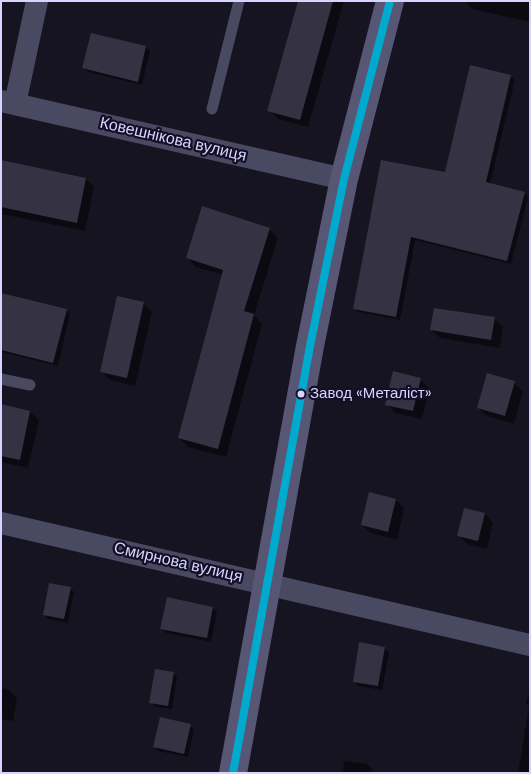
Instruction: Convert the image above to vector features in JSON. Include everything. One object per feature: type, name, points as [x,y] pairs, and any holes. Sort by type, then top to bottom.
[{"type":"street","points":[[8,103],[37,1]]},
{"type":"street","points":[[233,773],[310,346],[344,179],[390,1]]},
{"type":"street","name":"Ковешнікова вулиця","points":[[8,103],[344,179]]},
{"type":"street","name":"Смирнова вулиця","points":[[1,523],[530,644]]},
{"type":"lane","points":[[212,109],[239,1]]},
{"type":"lane","points":[[1,379],[30,385]]},
{"type":"building","points":[[298,1],[333,1],[300,120],[267,111]]},
{"type":"building","points":[[91,33],[146,46],[138,82],[82,68]]},
{"type":"building","points":[[470,65],[511,75],[486,182],[525,192],[507,261],[411,237],[396,317],[353,309],[381,160],[445,172]]},
{"type":"building","points":[[1,160],[86,178],[77,223],[1,207]]},
{"type":"building","points":[[202,206],[270,228],[244,311],[254,314],[218,449],[178,438],[223,270],[186,258]]},
{"type":"building","points":[[1,293],[67,309],[53,363],[1,350]]},
{"type":"building","points":[[117,296],[144,302],[127,378],[100,372]]},
{"type":"building","points":[[434,308],[495,317],[491,340],[430,330]]},
{"type":"building","points":[[393,371],[421,378],[413,411],[385,405]]},
{"type":"building","points":[[487,373],[515,381],[505,416],[477,408]]},
{"type":"building","points":[[1,404],[30,411],[20,460],[1,456]]},
{"type":"building","points":[[369,492],[396,499],[388,532],[361,525]]},
{"type":"building","points":[[464,508],[485,513],[478,541],[457,536]]},
{"type":"building","points":[[49,583],[71,587],[64,619],[43,615]]},
{"type":"building","points":[[167,597],[213,607],[207,638],[160,629]]},
{"type":"building","points":[[359,642],[385,647],[378,686],[353,682]]},
{"type":"building","points":[[155,669],[174,672],[168,706],[149,703]]},
{"type":"building","points":[[160,717],[191,724],[184,754],[153,747]]},
{"type":"transit line","points":[[233,773],[310,346],[344,179],[390,1]]},
{"type":"place","name":"Завод «Металіст»","points":[[301,394]]}]
